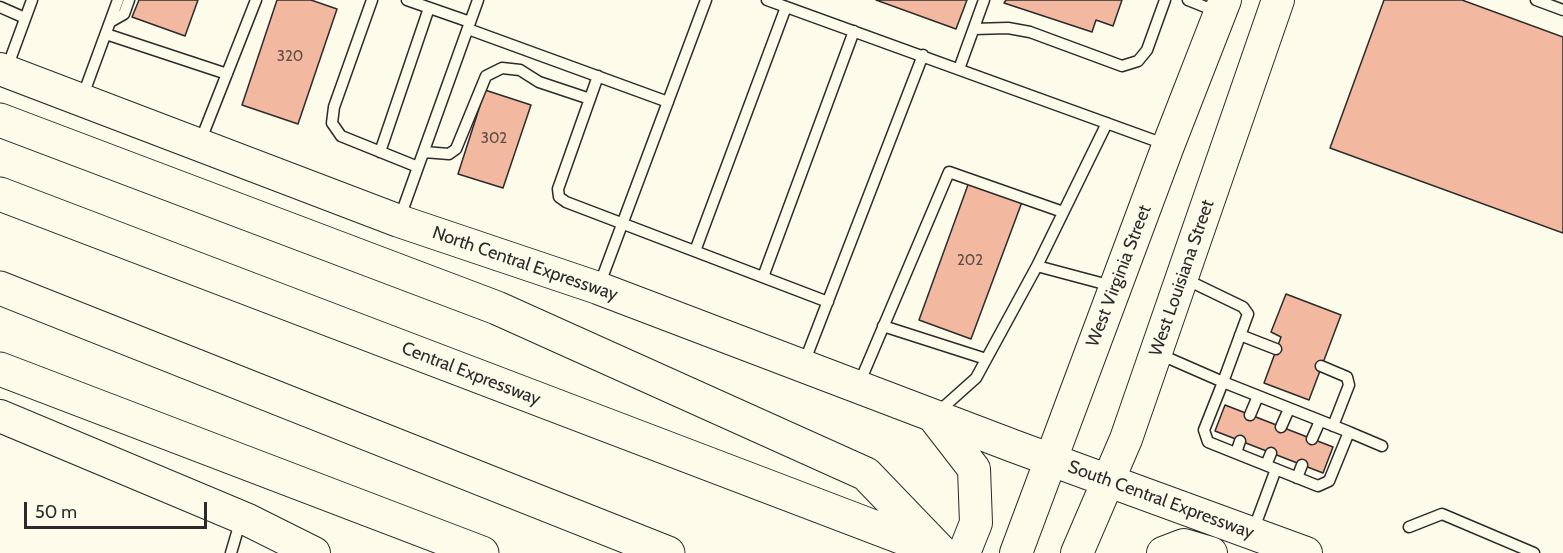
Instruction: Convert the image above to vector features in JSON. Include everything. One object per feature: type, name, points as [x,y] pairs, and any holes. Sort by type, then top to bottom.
[{"type":"highway","points":[[0,120],[497,308],[866,474],[942,553]]},
{"type":"highway","name":"Central Expressway","points":[[0,194],[942,553]]},
{"type":"highway","points":[[0,288],[668,553]]},
{"type":"highway","points":[[0,369],[482,553]]},
{"type":"main road","name":"West Louisiana Street","points":[[1077,553],[1126,439],[1278,0]]},
{"type":"main road","name":"West Virginia Street","points":[[1016,553],[1168,146],[1223,6]]},
{"type":"main road","name":"North Central Expressway","points":[[3,70],[399,221],[598,288],[1050,459]]},
{"type":"main road","points":[[0,416],[241,517],[314,553]]},
{"type":"main road","points":[[933,416],[974,469],[976,523],[964,553]]},
{"type":"main road","name":"South Central Expressway","points":[[1050,459],[1298,552]]},
{"type":"main road","points":[[1163,553],[1184,545],[1211,553]]},
{"type":"lane","points":[[3,70],[32,0]]},
{"type":"lane","points":[[82,100],[118,0]]},
{"type":"lane","points":[[110,22],[124,14],[129,0]]},
{"type":"lane","points":[[199,144],[256,0]]},
{"type":"lane","points":[[372,0],[334,107],[332,123],[341,136],[418,167]]},
{"type":"lane","points":[[407,0],[668,102]]},
{"type":"lane","points":[[399,221],[478,0]]},
{"type":"lane","points":[[598,288],[706,0]]},
{"type":"lane","points":[[767,0],[1168,146]]},
{"type":"lane","points":[[959,69],[984,0]]},
{"type":"lane","points":[[974,29],[1008,28],[1030,32],[1122,66],[1138,61],[1147,50],[1165,0]]},
{"type":"lane","points":[[1188,0],[1223,6]]},
{"type":"lane","points":[[1536,0],[1563,10]]},
{"type":"lane","points":[[0,7],[25,18]]},
{"type":"lane","points":[[695,251],[786,7]]},
{"type":"lane","points":[[380,152],[429,8]]},
{"type":"lane","points":[[763,277],[854,31]]},
{"type":"lane","points":[[106,34],[227,74]]},
{"type":"lane","points":[[803,366],[923,56]]},
{"type":"lane","points":[[424,152],[449,154],[456,149],[486,76],[502,68],[520,70],[538,82],[590,99]]},
{"type":"lane","points":[[598,76],[558,189],[559,197],[566,202],[828,302]]},
{"type":"lane","points":[[933,416],[976,378],[1037,267],[1107,123]]},
{"type":"lane","points":[[857,387],[949,172],[1063,212]]},
{"type":"lane","points":[[1037,267],[1115,287]]},
{"type":"lane","points":[[1182,278],[1243,307],[1248,314],[1204,430],[1208,442],[1318,486],[1329,481],[1349,432]]},
{"type":"lane","points":[[884,326],[986,359]]},
{"type":"lane","points":[[1240,335],[1276,349]]},
{"type":"lane","points":[[1156,352],[1223,382],[1382,446]]},
{"type":"lane","points":[[1322,366],[1347,377],[1349,386],[1333,426]]},
{"type":"lane","points":[[1250,415],[1258,396]]},
{"type":"lane","points":[[1281,427],[1288,409]]},
{"type":"lane","points":[[1312,439],[1320,421]]},
{"type":"lane","points":[[1236,453],[1240,441]]},
{"type":"lane","points":[[1252,534],[1271,467],[1271,453]]},
{"type":"lane","points":[[1297,478],[1302,465]]},
{"type":"lane","points":[[1409,527],[1442,514],[1534,553]]},
{"type":"lane","points":[[231,553],[241,517]]},
{"type":"building","points":[[139,0],[198,0],[185,36],[132,17]]},
{"type":"building","points":[[277,0],[311,0],[337,9],[298,124],[242,105]]},
{"type":"building","points":[[876,0],[967,0],[956,29]]},
{"type":"building","points":[[1006,0],[1122,0],[1113,26],[1096,20],[1092,32],[1004,3]]},
{"type":"building","points":[[1384,0],[1462,0],[1563,37],[1563,233],[1330,148]]},
{"type":"building","points":[[485,90],[531,105],[503,188],[458,174]]},
{"type":"building","points":[[969,182],[1022,202],[971,339],[919,320]]},
{"type":"building","points":[[1286,294],[1341,315],[1309,400],[1264,383],[1281,337],[1271,332]]},
{"type":"building","points":[[1225,405],[1333,447],[1323,473],[1215,431]]}]
